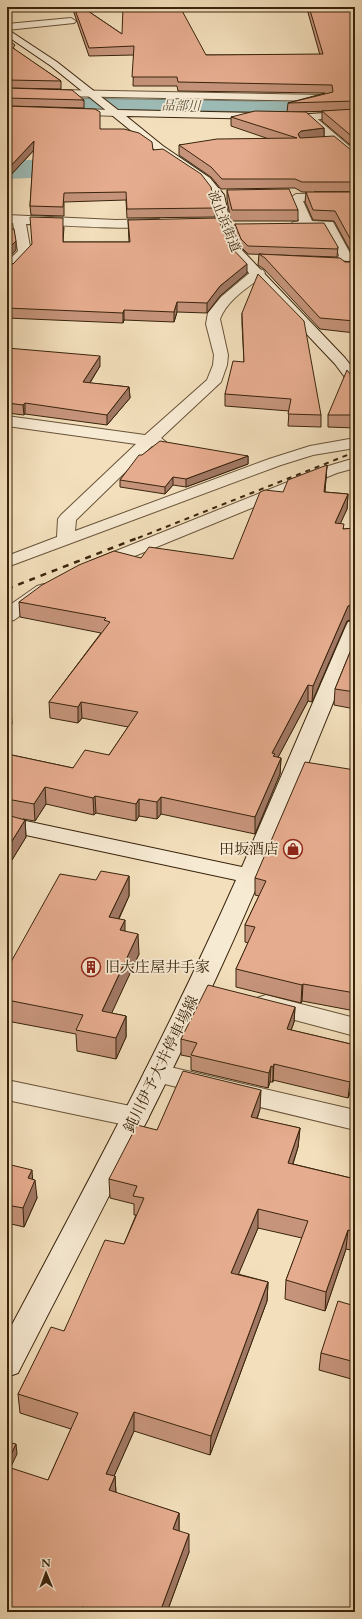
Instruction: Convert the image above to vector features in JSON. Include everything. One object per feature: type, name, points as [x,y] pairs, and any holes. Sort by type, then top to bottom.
[{"type":"street","points":[[7,32],[71,21]]},
{"type":"street","points":[[7,32],[54,64],[95,96]]},
{"type":"street","points":[[7,92],[95,96],[324,98]]},
{"type":"street","name":"波止浜街道","points":[[95,96],[159,148],[206,180],[218,195],[225,224],[234,249],[243,259],[258,266]]},
{"type":"street","points":[[61,112],[309,117],[355,114]]},
{"type":"street","points":[[309,117],[336,141],[353,153]]},
{"type":"street","points":[[320,142],[336,141]]},
{"type":"street","points":[[218,195],[233,195]]},
{"type":"street","points":[[307,225],[292,196],[355,197]]},
{"type":"street","points":[[8,266],[25,252],[13,220],[116,224],[170,223]]},
{"type":"street","points":[[209,222],[240,227]]},
{"type":"street","points":[[284,226],[329,225],[349,265],[328,262]]},
{"type":"street","points":[[66,540],[67,519],[120,466],[150,441],[214,382],[221,367],[221,352],[214,330],[213,319],[220,307],[258,266],[340,361],[355,381]]},
{"type":"street","points":[[7,421],[173,444]]},
{"type":"street","points":[[7,562],[275,462],[310,451],[355,443]]},
{"type":"street","points":[[244,456],[275,462]]},
{"type":"street","points":[[80,572],[331,470],[355,463]]},
{"type":"street","points":[[7,616],[35,595],[60,582]]},
{"type":"street","name":"鈍川伊予大井停車場線","points":[[7,1364],[157,1073],[221,993],[250,876],[355,626]]},
{"type":"street","points":[[7,824],[250,876]]},
{"type":"street","points":[[221,993],[355,1027]]},
{"type":"street","points":[[157,1073],[355,1120]]},
{"type":"street","points":[[7,1090],[135,1118]]},
{"type":"water","name":"品部川","points":[[7,97],[254,101],[355,99],[346,111],[262,112],[7,108]]},
{"type":"building","points":[[74,7],[82,7],[122,34],[123,7],[180,7],[206,55],[323,54],[309,7],[355,7],[355,101],[288,103],[333,92],[332,85],[178,82],[177,77],[132,77],[134,46],[89,48]]},
{"type":"building","points":[[7,39],[15,45],[13,48],[61,81],[7,80]]},
{"type":"building","points":[[7,88],[72,90],[84,100],[7,98]]},
{"type":"building","points":[[7,106],[95,109],[100,112],[100,129],[124,129],[139,133],[152,142],[153,150],[163,149],[201,174],[211,187],[215,208],[127,209],[126,192],[64,193],[63,207],[30,206],[34,141],[7,170]]},
{"type":"building","points":[[355,109],[355,139],[322,111]]},
{"type":"building","points":[[255,111],[306,112],[324,128],[301,131],[298,134],[300,138],[334,136],[351,150],[355,151],[355,182],[302,182],[295,179],[222,179],[211,167],[179,145],[217,139],[297,138],[231,117]]},
{"type":"building","points":[[289,189],[298,210],[232,210],[227,190]]},
{"type":"building","points":[[306,192],[355,192],[355,252],[352,250],[353,244],[335,211],[313,210]]},
{"type":"building","points":[[30,217],[63,218],[63,242],[130,242],[128,220],[218,218],[228,244],[247,264],[220,286],[207,303],[177,302],[174,312],[124,310],[123,313],[7,308],[7,265],[13,264],[32,244]]},
{"type":"building","points":[[324,223],[338,247],[337,249],[248,246],[241,239],[235,224]]},
{"type":"building","points":[[7,229],[14,229],[16,241],[7,250]]},
{"type":"building","points":[[259,254],[340,258],[345,262],[355,262],[355,321],[320,318],[265,258]]},
{"type":"building","points":[[258,274],[304,321],[321,415],[288,414],[291,399],[225,394],[233,361],[244,362],[242,313]]},
{"type":"building","points":[[7,348],[100,356],[83,382],[129,387],[107,415],[25,403],[23,405],[7,403]]},
{"type":"building","points":[[347,370],[350,374],[355,373],[355,415],[328,415]]},
{"type":"building","points":[[160,441],[248,456],[186,479],[173,477],[165,487],[120,480],[139,455],[142,455]]},
{"type":"building","points":[[327,465],[324,492],[348,494],[335,523],[344,524],[343,529],[355,528],[355,604],[348,606],[313,686],[308,685],[272,753],[275,754],[273,756],[281,758],[255,817],[161,797],[157,802],[139,799],[136,804],[95,796],[93,798],[45,787],[34,804],[7,799],[7,754],[73,768],[85,750],[109,755],[138,712],[81,702],[78,707],[49,702],[110,622],[104,620],[106,618],[19,602],[42,585],[79,565],[114,551],[141,558],[149,547],[233,559],[260,492],[265,490],[283,492],[288,480]]},
{"type":"building","points":[[355,640],[355,692],[335,689]]},
{"type":"building","points":[[305,762],[355,770],[355,993],[302,985],[236,969],[255,927],[245,925],[266,881],[255,878]]},
{"type":"building","points":[[7,815],[25,820],[7,849]]},
{"type":"building","name":"旧大庄屋井手家","points":[[101,871],[129,876],[109,917],[125,920],[120,930],[138,934],[102,1011],[126,1016],[116,1038],[76,1030],[83,1015],[7,1000],[7,969],[60,874],[96,880]]},
{"type":"building","points":[[208,985],[295,1007],[287,1029],[355,1045],[355,1067],[350,1082],[274,1064],[273,1067],[271,1066],[269,1073],[191,1055],[197,1043],[181,1039]]},
{"type":"building","points":[[183,1071],[261,1090],[251,1117],[300,1128],[288,1163],[355,1179],[355,1232],[348,1230],[326,1292],[286,1280],[308,1221],[258,1209],[231,1273],[268,1282],[211,1436],[134,1412],[106,1474],[115,1476],[109,1490],[179,1513],[173,1529],[189,1534],[160,1612],[103,1612],[82,1607],[80,1612],[7,1612],[7,1475],[11,1468],[48,1480],[78,1413],[18,1394],[51,1327],[64,1331],[105,1240],[124,1244],[144,1198],[133,1196],[137,1186],[109,1179],[137,1125],[157,1130]]},
{"type":"building","points":[[7,1164],[32,1170],[28,1178],[35,1180],[23,1208],[7,1205]]},
{"type":"building","points":[[338,1301],[355,1306],[355,1362],[321,1353]]},
{"type":"building","points":[[7,1442],[16,1444],[7,1463]]},
{"type":"waterway","points":[[7,170],[115,165],[346,166],[355,168]]},
{"type":"railway","points":[[138,538],[355,452]]},
{"type":"railway","points":[[7,589],[140,537]]},
{"type":"place","name":"田坂酒店","points":[[293,849]]},
{"type":"place","name":"旧大庄屋井手家","points":[[91,967]]}]
